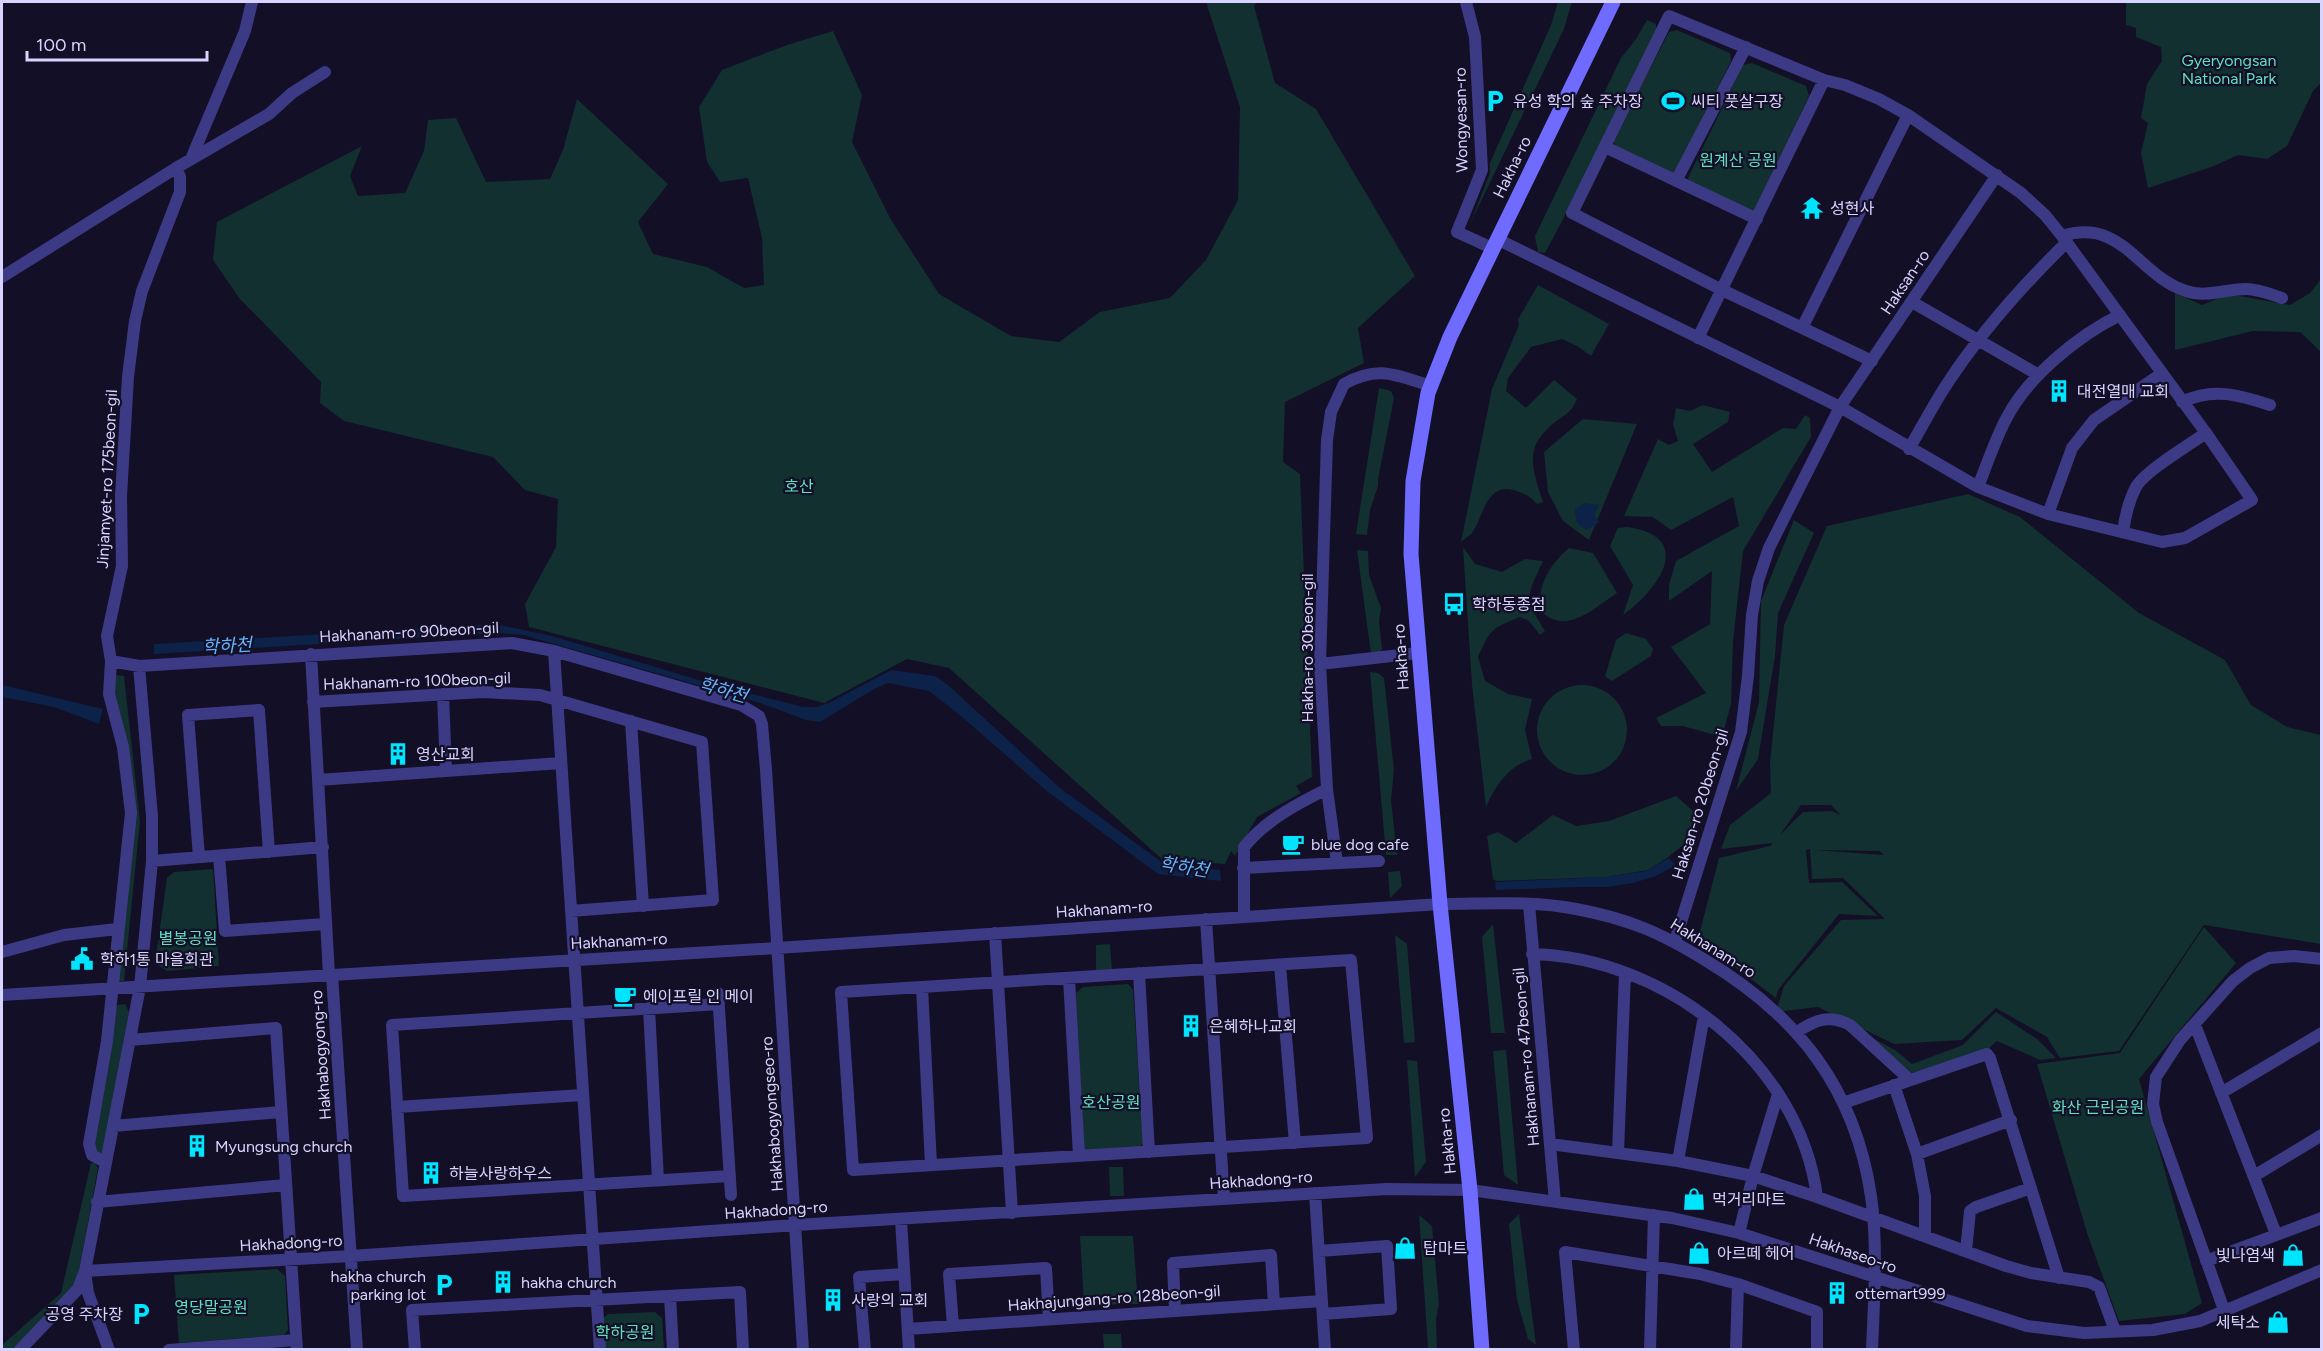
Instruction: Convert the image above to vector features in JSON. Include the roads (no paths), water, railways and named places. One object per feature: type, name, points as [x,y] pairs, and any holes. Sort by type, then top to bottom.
[{"type":"street","points":[[191,159],[245,31],[252,2]]},
{"type":"street","name":"Wongyesan-ro","points":[[1466,2],[1475,37],[1482,170],[1457,232],[1494,244]]},
{"type":"street","name":"Hakha-ro","points":[[1482,1350],[1470,1190],[1440,903],[1418,653],[1411,554],[1413,481],[1431,386],[1450,337],[1613,2]]},
{"type":"street","points":[[1494,244],[1698,338],[1840,407],[1978,487],[2048,514],[2162,542],[2185,538],[2252,500],[2065,239],[2021,193],[1908,115],[1879,99],[1845,85],[1824,80],[1794,60],[1746,47],[1670,16],[1572,213],[1722,290],[1872,361]]},
{"type":"street","points":[[1676,181],[1746,47]]},
{"type":"street","points":[[2,277],[176,168],[269,114],[292,93],[325,72]]},
{"type":"street","points":[[1698,338],[1824,80]]},
{"type":"street","points":[[1802,328],[1908,115]]},
{"type":"street","points":[[1605,147],[1757,219]]},
{"type":"street","name":"Jinjamyet-ro 175beon-gil","points":[[105,1162],[92,1155],[89,1144],[113,988],[117,929],[131,813],[123,747],[110,694],[111,661],[107,636],[122,566],[121,496],[128,377],[135,321],[151,264],[180,192],[180,177],[176,168]]},
{"type":"street","name":"Haksan-ro","points":[[1840,407],[1996,175]]},
{"type":"street","points":[[1910,449],[1947,384],[1979,340],[2065,239],[2077,231],[2090,231],[2131,250],[2160,278],[2186,291],[2195,293],[2247,289],[2282,298]]},
{"type":"street","points":[[1912,302],[2037,374]]},
{"type":"street","points":[[1978,487],[2007,417],[2037,374],[2103,323],[2120,315]]},
{"type":"street","name":"Hakha-ro 30beon-gil","points":[[1337,863],[1328,789],[1320,664],[1327,440],[1331,412],[1344,384],[1369,373],[1391,374],[1431,386]]},
{"type":"street","points":[[2048,514],[2072,448],[2094,420],[2161,374]]},
{"type":"street","points":[[2182,402],[2205,393],[2223,392],[2270,405]]},
{"type":"street","name":"Haksan-ro 20beon-gil","points":[[1675,940],[1741,732],[1752,615],[1758,581],[1769,548],[1840,407]]},
{"type":"street","points":[[2123,532],[2126,510],[2136,485],[2165,460],[2206,433]]},
{"type":"street","name":"Hakhanam-ro 90beon-gil","points":[[111,661],[139,666],[512,643],[554,651],[741,705],[759,716],[766,770],[777,948]]},
{"type":"street","points":[[554,651],[600,1350]]},
{"type":"street","points":[[1320,664],[1418,653]]},
{"type":"street","name":"Hakhabogyong-ro","points":[[311,654],[323,847],[325,924],[357,1350]]},
{"type":"street","points":[[20,1350],[78,1288],[85,1270],[140,987],[153,861],[152,816],[139,666]]},
{"type":"street","name":"Hakhanam-ro 100beon-gil","points":[[313,702],[483,692],[540,695],[702,742],[712,900],[643,906]]},
{"type":"street","points":[[442,694],[446,771]]},
{"type":"street","points":[[199,857],[188,715],[259,710],[270,852]]},
{"type":"street","points":[[572,911],[643,906],[630,721]]},
{"type":"street","points":[[318,780],[561,763]]},
{"type":"street","points":[[1244,916],[1244,847],[1253,836],[1288,809],[1328,789]]},
{"type":"street","points":[[153,861],[323,847]]},
{"type":"street","points":[[219,856],[225,931],[325,924]]},
{"type":"street","points":[[1243,868],[1379,861]]},
{"type":"street","name":"Hakhanam-ro","points":[[2,995],[777,948],[1440,903],[1529,904],[1574,908],[1643,926],[1675,940],[1732,976],[1781,1016],[1813,1051],[1843,1103],[1856,1132],[1863,1160],[1873,1217],[1875,1278],[1872,1350]]},
{"type":"street","points":[[1529,904],[1532,954]]},
{"type":"street","points":[[1206,919],[1224,1199]]},
{"type":"street","points":[[2,952],[15,946],[64,935],[117,929]]},
{"type":"street","points":[[995,933],[1012,1213]]},
{"type":"street","name":"Hakhabogyongseo-ro","points":[[777,948],[803,1350]]},
{"type":"street","name":"Hakhanam-ro 47beon-gil","points":[[1555,1202],[1532,954],[1558,955],[1625,973],[1657,987],[1704,1016],[1746,1052],[1788,1110],[1808,1158],[1815,1180],[1817,1197]]},
{"type":"street","points":[[2224,1310],[2157,1122],[2153,1104],[2156,1077],[2180,1040],[2232,981],[2250,968],[2269,958],[2294,956],[2322,959]]},
{"type":"street","points":[[1352,960],[1367,1138],[853,1170],[841,992],[1210,969],[1352,960]]},
{"type":"street","points":[[1280,965],[1295,1143]]},
{"type":"street","points":[[1139,973],[1149,1152]]},
{"type":"street","points":[[1618,1152],[1625,973]]},
{"type":"street","points":[[1069,978],[1079,1156]]},
{"type":"street","points":[[922,987],[932,1165]]},
{"type":"street","points":[[730,1176],[403,1196],[392,1024],[649,1008],[718,999],[730,1176],[731,1196]]},
{"type":"street","points":[[649,1008],[658,1180]]},
{"type":"street","points":[[1678,1161],[1704,1016]]},
{"type":"street","points":[[1797,1032],[1822,1019],[1841,1020],[1850,1024],[1910,1080]]},
{"type":"street","points":[[2195,1025],[2276,1234]]},
{"type":"street","points":[[130,1040],[276,1028],[296,1345],[169,1350]]},
{"type":"street","points":[[2221,1093],[2322,1033]]},
{"type":"street","points":[[1843,1103],[1987,1054],[2011,1120],[2059,1278]]},
{"type":"street","points":[[1894,1085],[1917,1154],[1925,1196],[1925,1236]]},
{"type":"street","points":[[1739,1233],[1753,1176],[1778,1094]]},
{"type":"street","points":[[397,1107],[583,1095]]},
{"type":"street","points":[[113,1126],[281,1112]]},
{"type":"street","points":[[1917,1154],[2011,1120]]},
{"type":"street","points":[[2254,1176],[2322,1135]]},
{"type":"street","points":[[1550,1144],[1678,1161],[1753,1176],[2031,1273],[2090,1282],[2099,1287],[2115,1331]]},
{"type":"street","points":[[97,1202],[286,1185]]},
{"type":"street","points":[[1966,1251],[1970,1211],[2031,1188]]},
{"type":"street","name":"Hakhadong-ro","points":[[85,1270],[351,1256],[796,1225],[1315,1193],[1387,1189],[1470,1190]]},
{"type":"street","name":"Hakhaseo-ro","points":[[1470,1190],[1654,1215],[1739,1233],[2027,1326],[2084,1334],[2153,1330],[2200,1321],[2322,1270]]},
{"type":"street","points":[[1315,1193],[1325,1350]]},
{"type":"street","points":[[1650,1350],[1654,1215]]},
{"type":"street","points":[[2206,1261],[2322,1218]]},
{"type":"street","points":[[901,1220],[909,1350]]},
{"type":"street","name":"Hakhajungang-ro 128beon-gil","points":[[908,1329],[1274,1304],[1323,1308],[1391,1309],[1387,1246],[1319,1251]]},
{"type":"street","points":[[1574,1350],[1565,1252],[1700,1274],[1738,1284],[1817,1312],[1817,1350]]},
{"type":"street","points":[[1175,1311],[1173,1263],[1271,1255],[1274,1304]]},
{"type":"street","points":[[953,1326],[949,1274],[1046,1268],[1049,1319]]},
{"type":"street","points":[[85,1270],[88,1293],[109,1350]]},
{"type":"street","points":[[865,1350],[860,1277],[904,1274]]},
{"type":"street","points":[[1736,1350],[1738,1284]]},
{"type":"street","points":[[415,1350],[412,1310],[740,1292],[743,1350]]},
{"type":"street","points":[[670,1296],[672,1350]]},
{"type":"water","points":[[1585,503],[1599,505],[1594,515],[1599,522],[1587,530],[1579,524],[1575,513],[1575,509]]},
{"type":"water","name":"학하천","points":[[495,624],[552,636],[702,681],[803,707],[816,707],[829,703],[891,670],[935,676],[947,684],[1060,788],[1163,863],[1220,870],[1221,881],[1158,874],[1048,792],[929,691],[888,683],[820,722],[806,720],[760,703],[523,635],[499,633],[154,654],[154,644]]},
{"type":"water","points":[[2,685],[103,709],[99,724],[54,707],[2,697]]},
{"type":"water","points":[[1669,858],[1676,865],[1656,876],[1633,883],[1607,887],[1496,890],[1495,882],[1605,877],[1646,871]]},
{"type":"place","name":"유성 학의 숲 주차장","points":[[1495,101]]},
{"type":"place","name":"씨티 풋살구장","points":[[1673,101]]},
{"type":"place","name":"성현사","points":[[1812,208]]},
{"type":"place","name":"대전열매 교회","points":[[2059,391]]},
{"type":"place","name":"학하동종점","points":[[1454,604]]},
{"type":"place","name":"영산교회","points":[[398,754]]},
{"type":"place","name":"blue dog cafe","points":[[1293,844]]},
{"type":"place","name":"학하1통 마을회관","points":[[82,959]]},
{"type":"place","name":"에이프릴 인 메이","points":[[625,996]]},
{"type":"place","name":"은혜하나교회","points":[[1191,1026]]},
{"type":"place","name":"Myungsung church","points":[[197,1146]]},
{"type":"place","name":"하늘사랑하우스","points":[[431,1173]]},
{"type":"place","name":"먹거리마트","points":[[1694,1199]]},
{"type":"place","name":"탑마트","points":[[1405,1248]]},
{"type":"place","name":"아르떼 헤어","points":[[1699,1253]]},
{"type":"place","name":"빛나염색","points":[[2293,1255]]},
{"type":"place","name":"hakha church","points":[[503,1282]]},
{"type":"place","name":"hakha church parking lot","points":[[444,1285]]},
{"type":"place","name":"ottemart999","points":[[1837,1293]]},
{"type":"place","name":"사랑의 교회","points":[[833,1300]]},
{"type":"place","name":"공영 주차장","points":[[141,1314]]},
{"type":"place","name":"세탁소","points":[[2278,1322]]},
{"type":"park label","name":"Gyeryongsan National Park","points":[[2229,69]]},
{"type":"park label","name":"원계산 공원","points":[[1738,160]]},
{"type":"park label","name":"호산","points":[[799,486]]},
{"type":"park label","name":"별봉공원","points":[[188,938]]},
{"type":"park label","name":"호산공원","points":[[1111,1102]]},
{"type":"park label","name":"화산 근린공원","points":[[2098,1107]]},
{"type":"park label","name":"영당말공원","points":[[211,1307]]},
{"type":"park label","name":"학하공원","points":[[625,1332]]}]
